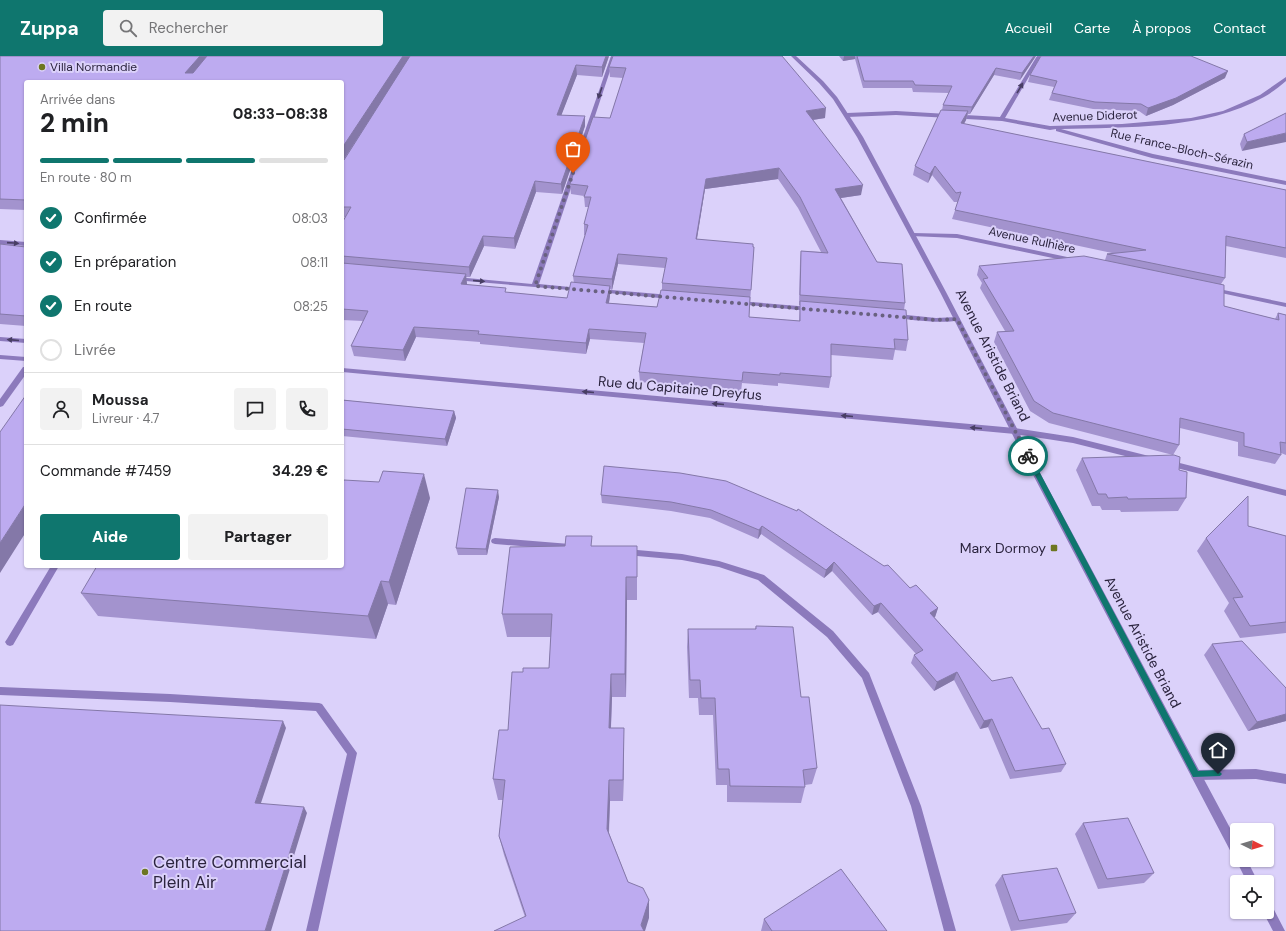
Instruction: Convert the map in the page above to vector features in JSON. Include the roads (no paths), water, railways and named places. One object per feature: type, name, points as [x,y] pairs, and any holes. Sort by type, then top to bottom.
[{"type":"street","points":[[535,286],[613,56]]},
{"type":"street","name":"Avenue Aristide Briand","points":[[793,56],[821,82],[847,115],[913,235],[1230,839]]},
{"type":"street","points":[[1002,119],[1039,56]]},
{"type":"street","name":"Avenue Diderot","points":[[847,115],[896,113],[1002,119],[1050,128],[1122,126],[1191,120],[1225,112],[1262,96],[1286,79]]},
{"type":"street","name":"Rue France-Bloch-Sérazin","points":[[1050,128],[1152,156],[1286,183]]},
{"type":"street","name":"Avenue Rulhière","points":[[913,235],[957,236],[1079,262]]},
{"type":"street","points":[[0,242],[24,244]]},
{"type":"street","points":[[452,279],[676,298]]},
{"type":"street","points":[[1209,289],[1286,305]]},
{"type":"street","points":[[731,302],[818,310]]},
{"type":"street","points":[[888,316],[936,320],[957,319]]},
{"type":"street","points":[[0,339],[24,341]]},
{"type":"street","points":[[0,357],[24,359]]},
{"type":"street","name":"Rue du Capitaine Dreyfus","points":[[344,370],[1015,431],[1073,440],[1286,493]]},
{"type":"street","points":[[0,404],[24,372]]},
{"type":"street","points":[[495,541],[581,548]]},
{"type":"street","points":[[620,552],[682,557],[720,564],[760,577],[830,634],[866,676],[916,806],[950,931]]},
{"type":"street","points":[[10,642],[54,568]]},
{"type":"street","points":[[0,691],[170,698],[320,707],[352,753],[312,931]]},
{"type":"street","points":[[1196,775],[1256,774],[1286,779]]},
{"type":"street","points":[[1273,919],[1279,931]]},
{"type":"place","name":"Villa Normandie","points":[[42,67]]},
{"type":"place","name":"Marx Dormoy","points":[[1054,548]]},
{"type":"place","name":"Centre Commercial Plein Air","points":[[145,872]]}]
